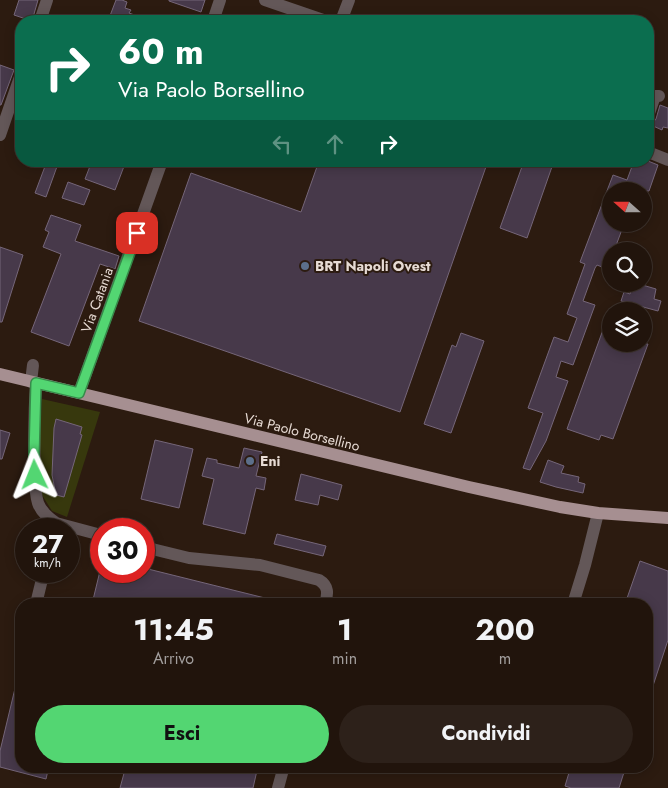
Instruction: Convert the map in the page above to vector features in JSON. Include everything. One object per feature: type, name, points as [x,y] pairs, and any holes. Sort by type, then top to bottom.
[{"type":"main road","name":"Via Paolo Borsellino","points":[[0,374],[468,487],[560,507],[598,513],[668,518]]},
{"type":"street","points":[[42,15],[47,0]]},
{"type":"street","points":[[215,15],[220,0]]},
{"type":"street","points":[[265,0],[309,15]]},
{"type":"street","points":[[343,15],[349,0]]},
{"type":"street","points":[[0,135],[15,91]]},
{"type":"street","points":[[654,99],[655,96],[659,96]]},
{"type":"street","points":[[654,154],[668,160]]},
{"type":"street","name":"Via Catania","points":[[79,393],[160,167]]},
{"type":"street","points":[[33,365],[36,494],[38,505],[49,518]]},
{"type":"street","points":[[575,598],[598,513]]},
{"type":"street","points":[[155,550],[188,558],[260,565],[319,580],[327,588],[326,598]]},
{"type":"street","points":[[37,598],[41,583]]},
{"type":"street","points":[[278,788],[282,773]]},
{"type":"shaded area","points":[[42,399],[100,412],[67,517],[52,511],[42,495],[38,474]]},
{"type":"building","points":[[19,0],[38,0],[34,15],[14,15]]},
{"type":"building","points":[[116,0],[122,0],[127,2],[125,8],[131,10],[129,13],[134,15],[110,15]]},
{"type":"building","points":[[169,0],[205,0],[201,12]]},
{"type":"building","points":[[0,65],[14,70],[1,105],[0,105]]},
{"type":"building","points":[[660,105],[668,108],[668,128],[663,127],[662,130],[654,126]]},
{"type":"building","points":[[654,163],[658,165],[652,182],[610,182],[613,175],[627,180],[632,167],[654,167]]},
{"type":"building","points":[[45,167],[57,167],[46,197],[35,193]]},
{"type":"building","points":[[90,167],[124,167],[115,190],[85,179]]},
{"type":"building","name":"BRT Napoli Ovest","points":[[317,167],[486,167],[400,412],[139,321],[191,173],[301,212]]},
{"type":"building","points":[[522,167],[552,167],[527,238],[500,228]]},
{"type":"building","points":[[68,182],[90,190],[84,205],[62,198]]},
{"type":"building","points":[[602,204],[602,232],[621,232],[617,242],[602,242],[602,267],[597,265],[595,268],[583,301],[595,305],[573,365],[561,361],[556,377],[568,381],[546,441],[530,470],[523,468],[543,413],[528,408],[554,337],[568,342],[577,318],[567,314],[585,264],[580,262]]},
{"type":"building","points":[[51,215],[81,225],[75,241],[119,256],[115,269],[100,264],[69,346],[31,332],[61,254],[43,247],[49,232],[45,230]]},
{"type":"building","points":[[0,247],[23,255],[2,322],[0,322]]},
{"type":"building","points":[[652,288],[656,289],[654,299],[661,301],[658,311],[652,309],[652,302],[621,301],[624,292],[630,294],[631,292],[652,292]]},
{"type":"building","points":[[461,333],[484,341],[451,433],[424,424],[452,345],[456,347]]},
{"type":"building","points":[[602,333],[602,352],[645,352],[613,439],[601,435],[599,440],[567,429]]},
{"type":"building","points":[[56,419],[82,427],[80,434],[82,435],[64,497],[56,495],[52,475]]},
{"type":"building","points":[[0,430],[10,433],[2,459],[0,459]]},
{"type":"building","points":[[155,440],[193,449],[179,508],[141,499]]},
{"type":"building","points":[[244,448],[262,452],[256,476],[266,478],[264,490],[256,488],[245,534],[203,524],[214,479],[202,476],[207,458],[217,460],[217,463],[239,468]]},
{"type":"building","points":[[548,460],[564,466],[561,473],[579,477],[578,482],[585,484],[583,493],[540,482]]},
{"type":"building","points":[[301,474],[342,485],[338,500],[320,495],[318,505],[295,500]]},
{"type":"building","points":[[277,534],[326,546],[323,556],[274,544]]},
{"type":"building","points":[[640,561],[668,571],[668,640],[653,686],[653,598],[627,598]]},
{"type":"building","points":[[155,571],[265,598],[93,598],[97,583],[155,583]]},
{"type":"building","points":[[15,688],[15,771],[0,767],[0,751]]},
{"type":"building","points":[[23,773],[47,773],[46,779]]},
{"type":"building","points":[[124,773],[256,773],[253,788],[120,788]]},
{"type":"building","points":[[569,773],[624,773],[619,788],[571,788],[565,786]]},
{"type":"place","name":"BRT Napoli Ovest","points":[[305,266]]},
{"type":"place","name":"Eni","points":[[250,461]]},
{"type":"route","points":[[35,475],[36,383],[79,393],[137,233]]}]
